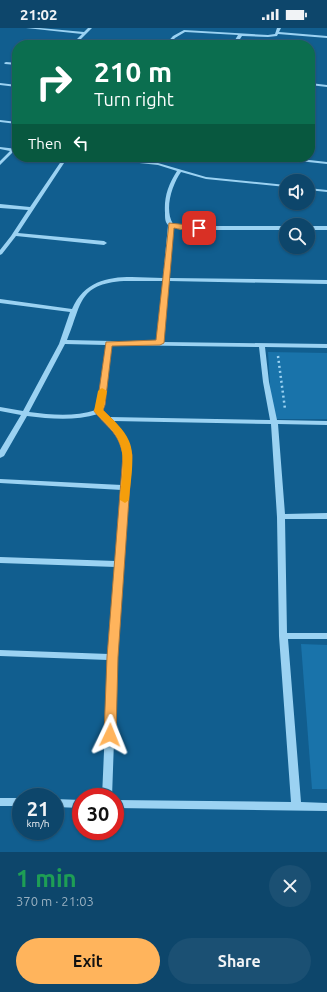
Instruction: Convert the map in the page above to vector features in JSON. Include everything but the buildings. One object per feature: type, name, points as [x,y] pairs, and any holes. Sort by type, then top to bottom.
[{"type":"street","points":[[28,28],[86,33]]},
{"type":"street","points":[[78,40],[90,28]]},
{"type":"street","points":[[277,33],[279,28]]},
{"type":"street","points":[[172,40],[180,32],[191,29],[268,36],[277,33],[327,37]]},
{"type":"street","points":[[237,40],[241,34]]},
{"type":"street","points":[[6,63],[12,64]]},
{"type":"street","points":[[0,84],[12,85]]},
{"type":"street","points":[[315,85],[327,86]]},
{"type":"street","points":[[0,121],[12,122]]},
{"type":"street","points":[[0,148],[12,150]]},
{"type":"street","points":[[0,164],[12,153]]},
{"type":"street","points":[[1,250],[14,234],[63,162]]},
{"type":"street","points":[[139,162],[158,164],[206,178],[279,185]]},
{"type":"street","points":[[315,162],[327,163]]},
{"type":"street","points":[[160,343],[171,225],[168,218],[168,191],[172,181],[180,170]]},
{"type":"street","points":[[315,189],[327,190]]},
{"type":"street","points":[[0,206],[31,209]]},
{"type":"street","points":[[171,225],[188,228],[279,228]]},
{"type":"street","points":[[315,228],[327,228]]},
{"type":"street","points":[[14,234],[104,243]]},
{"type":"street","points":[[0,456],[25,414],[63,342],[74,311],[82,296],[100,282],[113,280],[166,280],[327,282]]},
{"type":"street","points":[[0,301],[74,311]]},
{"type":"street","points":[[63,342],[109,344],[160,343],[327,346]]},
{"type":"street","points":[[0,409],[25,414],[66,417],[92,414],[99,411],[109,344]]},
{"type":"street","points":[[262,346],[266,382],[274,423],[281,517],[283,636],[296,807]]},
{"type":"street","points":[[99,411],[125,441],[128,455],[113,657],[107,788]]},
{"type":"street","points":[[107,419],[327,423]]},
{"type":"street","points":[[0,481],[126,488]]},
{"type":"street","points":[[281,517],[327,516]]},
{"type":"street","points":[[0,560],[120,564]]},
{"type":"street","points":[[283,636],[327,636]]},
{"type":"street","points":[[0,653],[113,657]]},
{"type":"street","points":[[0,802],[12,802]]},
{"type":"street","points":[[124,804],[327,807]]},
{"type":"path","points":[[284,356],[277,356],[286,412]]},
{"type":"shaded area","points":[[268,352],[327,353],[327,419],[272,419]]},
{"type":"shaded area","points":[[301,644],[327,645],[327,789],[312,789]]},
{"type":"slow traffic","points":[[102,391],[99,411],[118,431],[125,441],[128,455],[125,500]]},
{"type":"route","points":[[110,735],[113,657],[128,455],[125,441],[118,431],[99,411],[109,344],[160,343],[171,225],[181,228],[199,228]]}]
